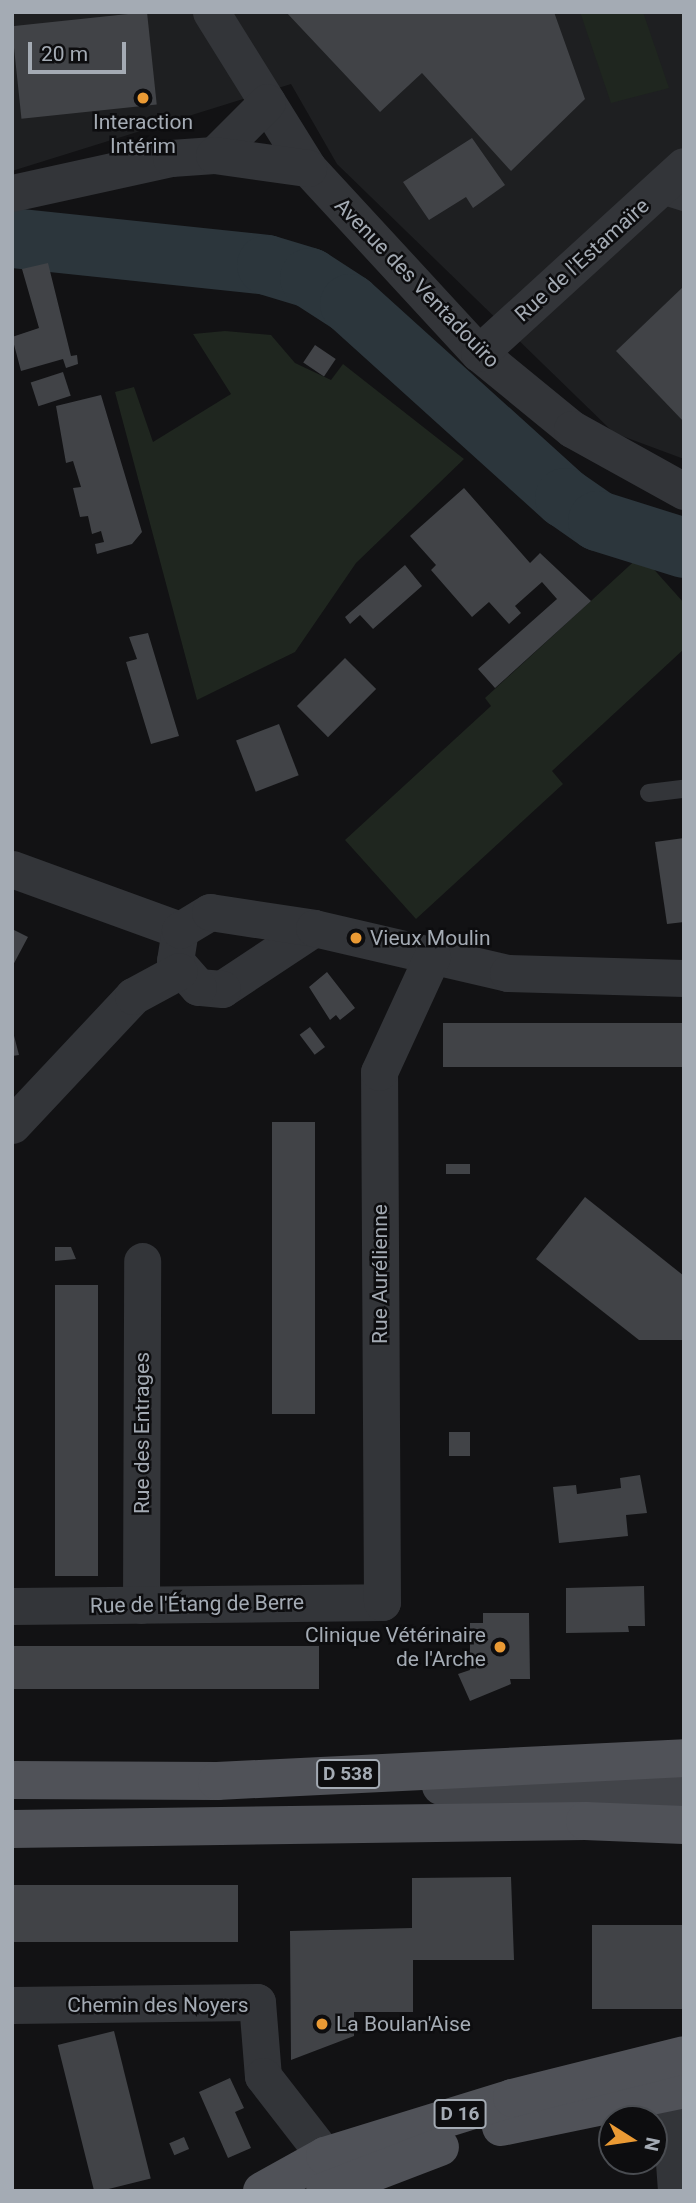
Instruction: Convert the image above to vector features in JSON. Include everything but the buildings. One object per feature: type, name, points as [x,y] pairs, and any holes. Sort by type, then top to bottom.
[{"type":"main road","name":"D 538","points":[[12,1780],[217,1781],[684,1758]]},
{"type":"main road","points":[[217,1781],[684,1791]]},
{"type":"main road","points":[[585,1821],[684,1811]]},
{"type":"main road","points":[[12,1829],[585,1821],[684,1825]]},
{"type":"main road","name":"D 16","points":[[262,2191],[513,2123],[676,2074]]},
{"type":"street","name":"Avenue des Ventadouïro","points":[[211,12],[308,168],[480,353],[572,429],[684,491]]},
{"type":"street","points":[[214,155],[267,102]]},
{"type":"street","points":[[12,193],[124,165],[214,155],[308,168]]},
{"type":"street","name":"Rue de l'Estamaïre","points":[[480,353],[669,198],[684,166]]},
{"type":"street","points":[[12,869],[180,930]]},
{"type":"street","points":[[314,928],[243,976],[210,990],[179,971],[174,950],[180,930],[210,912],[234,918],[314,928],[508,973],[684,978]]},
{"type":"street","points":[[234,918],[243,927],[252,951],[243,976]]},
{"type":"street","name":"Rue Aurélienne","points":[[382,1602],[379,1072],[432,957]]},
{"type":"street","points":[[12,1125],[133,996],[179,971]]},
{"type":"street","points":[[12,1086],[60,1073]]},
{"type":"street","name":"Rue des Entrages","points":[[141,1605],[142,1261]]},
{"type":"street","name":"Rue de l'Étang de Berre","points":[[12,1606],[382,1602]]},
{"type":"street","name":"Chemin des Noyers","points":[[12,2005],[257,2001],[263,2076],[325,2174]]},
{"type":"street","points":[[676,2074],[676,2191]]},
{"type":"lane","points":[[649,793],[684,789]]},
{"type":"shaded area","points":[[12,12],[684,12],[684,459],[614,433],[337,164],[291,84],[12,171]]},
{"type":"shaded area","points":[[580,12],[643,12],[669,88],[611,103]]},
{"type":"shaded area","points":[[225,331],[271,335],[295,363],[331,380],[343,364],[464,459],[356,563],[295,652],[197,700],[115,392],[134,387],[153,442],[231,394],[193,334]]},
{"type":"shaded area","points":[[641,555],[684,603],[684,649],[552,771],[563,784],[416,919],[345,840],[491,706],[485,698]]},
{"type":"waterway","points":[[12,238],[267,265],[310,278],[350,304],[565,498],[598,521],[684,548]]},
{"type":"place","name":"Interaction Intérim","points":[[143,98]]},
{"type":"place","name":"Vieux Moulin","points":[[356,938]]},
{"type":"place","name":"Clinique Vétérinaire de l'Arche","points":[[500,1647]]},
{"type":"place","name":"La Boulan'Aise","points":[[322,2024]]}]
